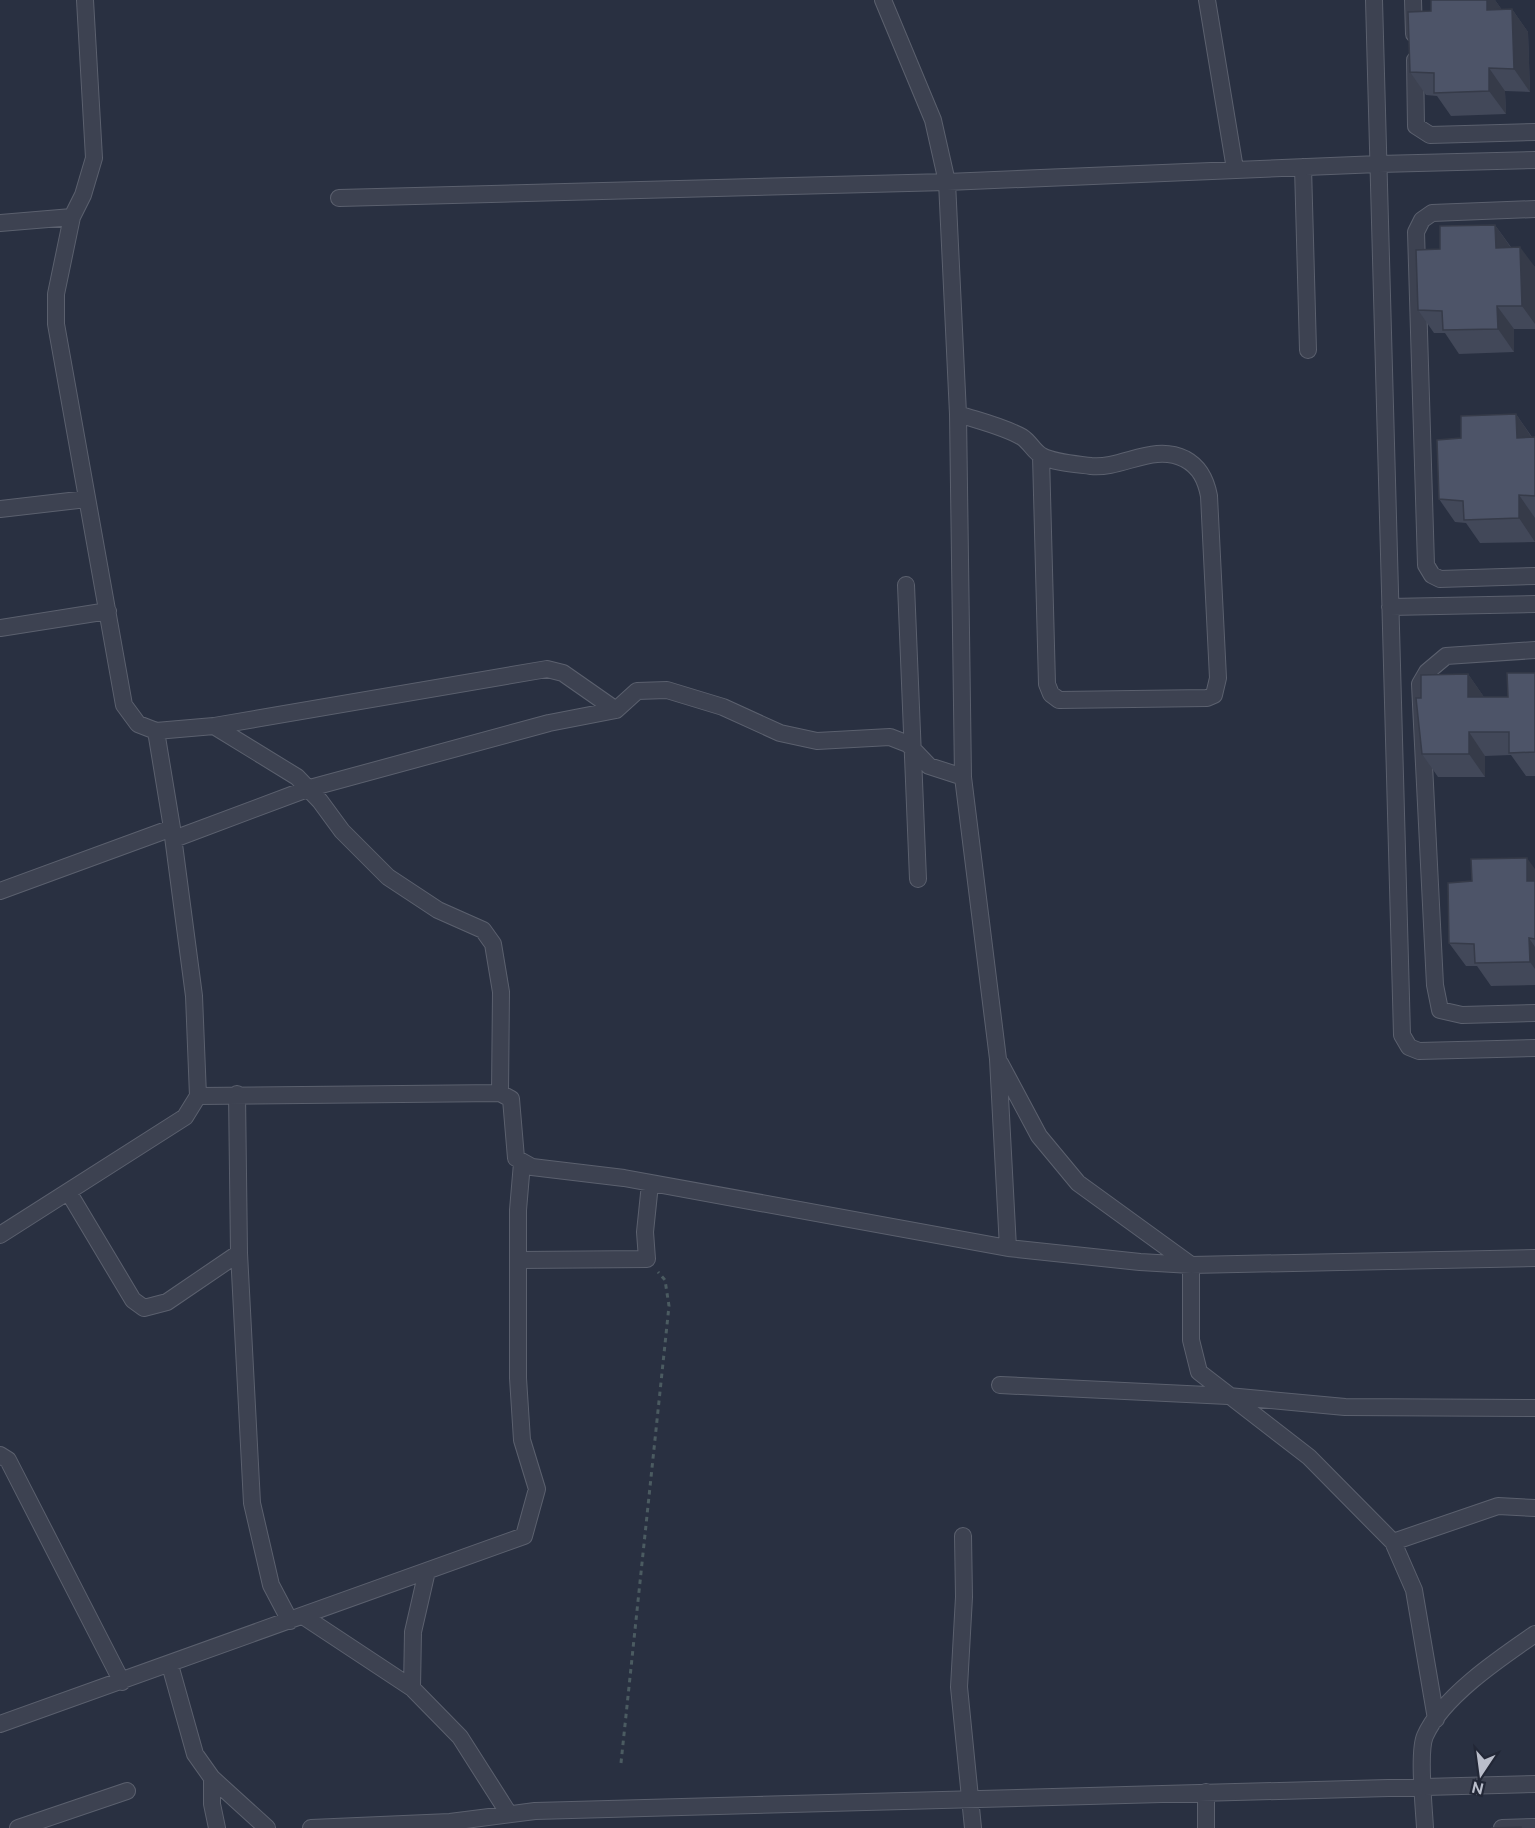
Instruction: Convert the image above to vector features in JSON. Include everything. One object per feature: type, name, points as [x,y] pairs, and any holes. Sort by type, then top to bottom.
[{"type":"street","points":[[85,0],[94,158],[83,195],[72,217],[56,294],[56,324],[124,705],[138,724],[156,731],[214,726],[548,669],[563,673],[616,710]]},
{"type":"street","points":[[883,0],[933,120],[947,182],[958,414],[963,777],[998,1059],[1008,1248]]},
{"type":"street","points":[[1207,0],[1235,169]]},
{"type":"street","points":[[1374,0],[1401,1028],[1404,1041],[1419,1051],[1535,1048]]},
{"type":"street","points":[[1413,0],[1416,126],[1422,132],[1430,135],[1535,132]]},
{"type":"street","points":[[339,198],[947,182],[1235,169],[1535,160]]},
{"type":"street","points":[[1303,167],[1308,350]]},
{"type":"street","points":[[1535,209],[1432,213],[1422,220],[1416,232],[1426,565],[1432,575],[1440,579],[1535,576]]},
{"type":"street","points":[[0,223],[72,217]]},
{"type":"street","points":[[958,414],[1025,439],[1041,456],[1107,467],[1152,453],[1170,455],[1185,459],[1205,479],[1209,496],[1218,678],[1214,695],[1207,698],[1059,700],[1051,694],[1047,684],[1041,456]]},
{"type":"street","points":[[0,508],[87,499]]},
{"type":"street","points":[[906,585],[918,879]]},
{"type":"street","points":[[1390,607],[1535,604]]},
{"type":"street","points":[[0,628],[108,611]]},
{"type":"street","points":[[1535,650],[1446,656],[1427,672],[1420,684],[1436,985],[1440,1010],[1462,1015],[1535,1013]]},
{"type":"street","points":[[0,891],[310,788],[538,726],[616,710],[637,692],[667,690],[723,707],[780,733],[817,741],[890,737],[908,744],[928,766],[963,777]]},
{"type":"street","points":[[214,726],[276,763],[310,788],[342,831],[388,877],[438,910],[483,930],[493,944],[501,992],[500,1093]]},
{"type":"street","points":[[0,1235],[185,1118],[198,1096],[194,996],[173,833],[156,731]]},
{"type":"street","points":[[998,1059],[1039,1136],[1078,1183],[1191,1265]]},
{"type":"street","points":[[198,1096],[500,1093],[511,1099],[516,1158],[532,1167],[624,1178],[1008,1248],[1191,1265],[1535,1258]]},
{"type":"street","points":[[237,1094],[239,1253],[252,1503],[271,1585],[297,1619],[412,1688],[460,1737],[509,1814]]},
{"type":"street","points":[[0,1724],[123,1682],[524,1536],[537,1489],[522,1440],[518,1378],[518,1210],[522,1163]]},
{"type":"street","points":[[519,1260],[647,1259],[645,1232],[650,1184]]},
{"type":"street","points":[[69,1193],[133,1300],[144,1308],[167,1302],[239,1253]]},
{"type":"street","points":[[1191,1265],[1191,1340],[1199,1372],[1310,1457],[1393,1542],[1414,1590],[1436,1719]]},
{"type":"street","points":[[1000,1385],[1228,1396],[1345,1407],[1535,1408]]},
{"type":"street","points":[[0,1455],[8,1460],[123,1682]]},
{"type":"street","points":[[1393,1542],[1498,1506],[1535,1508]]},
{"type":"street","points":[[963,1536],[964,1597],[959,1687],[973,1828]]},
{"type":"street","points":[[412,1688],[413,1632],[427,1571]]},
{"type":"street","points":[[1425,1828],[1424,1737],[1445,1707],[1501,1657],[1535,1634]]},
{"type":"street","points":[[170,1665],[195,1754],[212,1778],[267,1828]]},
{"type":"street","points":[[212,1778],[212,1804],[217,1828]]},
{"type":"street","points":[[311,1828],[449,1825],[509,1814],[535,1820],[1206,1792],[1535,1784]]},
{"type":"street","points":[[18,1828],[49,1822],[127,1791]]},
{"type":"street","points":[[1206,1792],[1206,1828]]},
{"type":"street","points":[[1502,1828],[1535,1827]]},
{"type":"path","points":[[621,1762],[669,1306],[665,1280],[647,1259]]},
{"type":"building","points":[[1431,0],[1487,0],[1487,10],[1512,9],[1514,69],[1489,68],[1489,91],[1434,93],[1434,73],[1410,72],[1408,12],[1431,11]]},
{"type":"building","points":[[1495,225],[1496,248],[1520,247],[1522,306],[1497,306],[1498,329],[1443,330],[1442,311],[1418,310],[1416,250],[1440,249],[1440,226]]},
{"type":"building","points":[[1516,414],[1517,438],[1535,437],[1535,496],[1519,495],[1519,518],[1464,520],[1463,501],[1439,499],[1437,440],[1461,438],[1461,416]]},
{"type":"building","points":[[1507,673],[1535,673],[1535,752],[1509,753],[1509,732],[1469,732],[1469,754],[1422,754],[1416,698],[1421,698],[1421,675],[1468,674],[1468,697],[1508,697]]},
{"type":"building","points":[[1527,858],[1527,881],[1535,881],[1535,939],[1529,938],[1530,962],[1475,963],[1474,944],[1449,943],[1448,883],[1472,881],[1471,859]]}]
